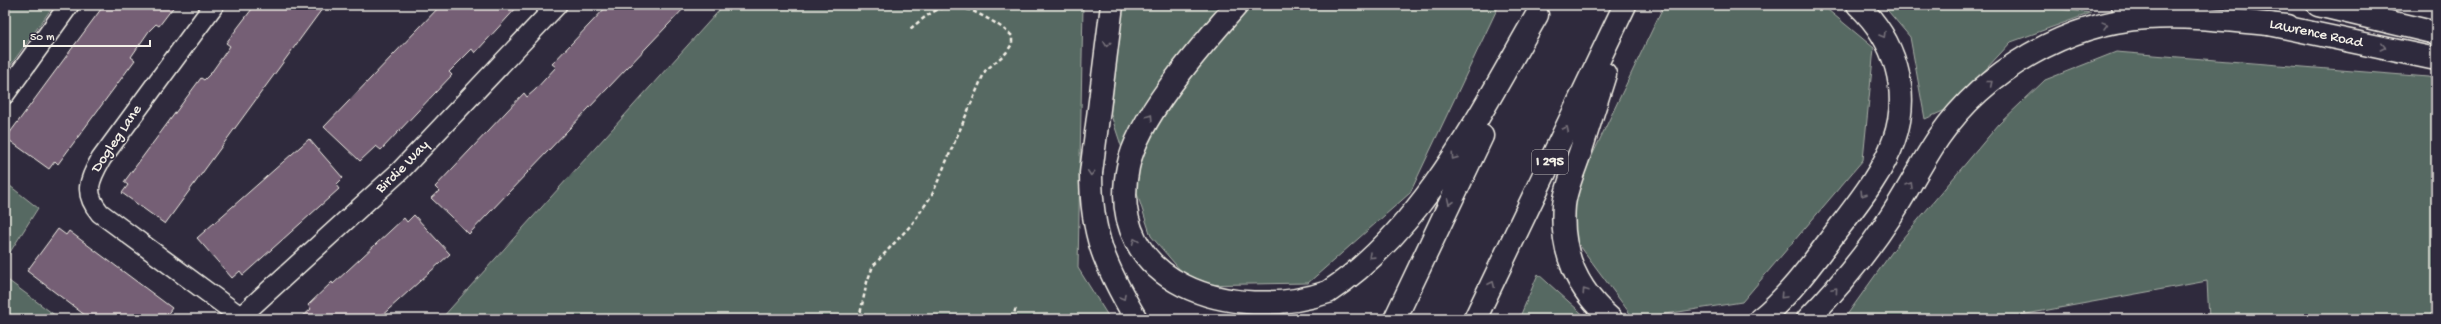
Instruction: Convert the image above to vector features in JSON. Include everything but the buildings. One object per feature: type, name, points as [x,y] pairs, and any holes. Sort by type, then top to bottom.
[{"type":"highway","points":[[1112,5],[1091,173],[1091,201],[1102,253],[1113,279],[1136,319]]},
{"type":"highway","points":[[1237,5],[1181,73],[1142,130],[1129,160],[1125,198],[1127,217],[1135,242],[1148,264],[1160,279],[1180,295],[1197,305],[1215,311],[1241,316],[1272,314],[1288,310],[1319,297],[1340,284],[1389,239],[1422,201],[1458,152],[1540,10]]},
{"type":"highway","points":[[1611,319],[1598,308],[1585,292],[1574,271],[1567,251],[1563,228],[1564,204],[1626,5]]},
{"type":"highway","name":"I 295","points":[[1475,319],[1626,5]]},
{"type":"highway","points":[[1760,319],[1808,268],[1850,214],[1884,162],[1894,140],[1899,120],[1901,96],[1899,75],[1893,54],[1883,34],[1858,5]]},
{"type":"highway","name":"Lawrence Road","points":[[2123,5],[2288,26],[2436,59]]},
{"type":"highway","name":"Lawrence Road","points":[[2318,5],[2436,33]]},
{"type":"highway","points":[[1395,319],[1540,10]]},
{"type":"highway","points":[[1808,319],[1854,267],[1891,216],[1940,136],[1962,110],[1987,85],[2014,64],[2045,47],[2077,33],[2110,24],[2145,18],[2180,17],[2288,26]]},
{"type":"street","points":[[5,94],[69,5]]},
{"type":"street","name":"Dogleg Lane","points":[[214,5],[101,159],[92,175],[89,192],[92,203],[100,213],[240,318]]},
{"type":"street","name":"Birdie Way","points":[[240,318],[400,171],[557,5]]},
{"type":"path","points":[[859,319],[867,282],[874,266],[912,224],[932,195],[985,71],[991,64],[1006,53],[1012,44],[1012,36],[1006,29],[960,6],[950,5],[939,9],[910,29]]},
{"type":"path","points":[[1012,319],[1016,308]]},
{"type":"green space","points":[[5,5],[54,5],[5,73]]},
{"type":"green space","points":[[724,5],[1083,5],[1078,268],[1110,319],[441,319]]},
{"type":"green space","points":[[1117,5],[1499,5],[1410,193],[1308,283],[1193,285],[1151,236],[1108,106]]},
{"type":"green space","points":[[1664,5],[1822,5],[1874,48],[1863,160],[1742,302],[1634,319],[1572,235],[1568,206]]},
{"type":"green space","points":[[1883,5],[2028,5],[2091,13],[2011,42],[1950,108],[1925,119],[1910,37]]},
{"type":"green space","points":[[2116,52],[2428,77],[2436,80],[2436,319],[2209,319],[2207,281],[1999,319],[1844,319],[1897,245],[1999,124],[2045,80]]},
{"type":"green space","points":[[5,182],[38,208],[5,260]]},
{"type":"green space","points":[[1538,274],[1588,319],[1519,319]]},
{"type":"green space","points":[[5,278],[60,319],[5,319]]}]
